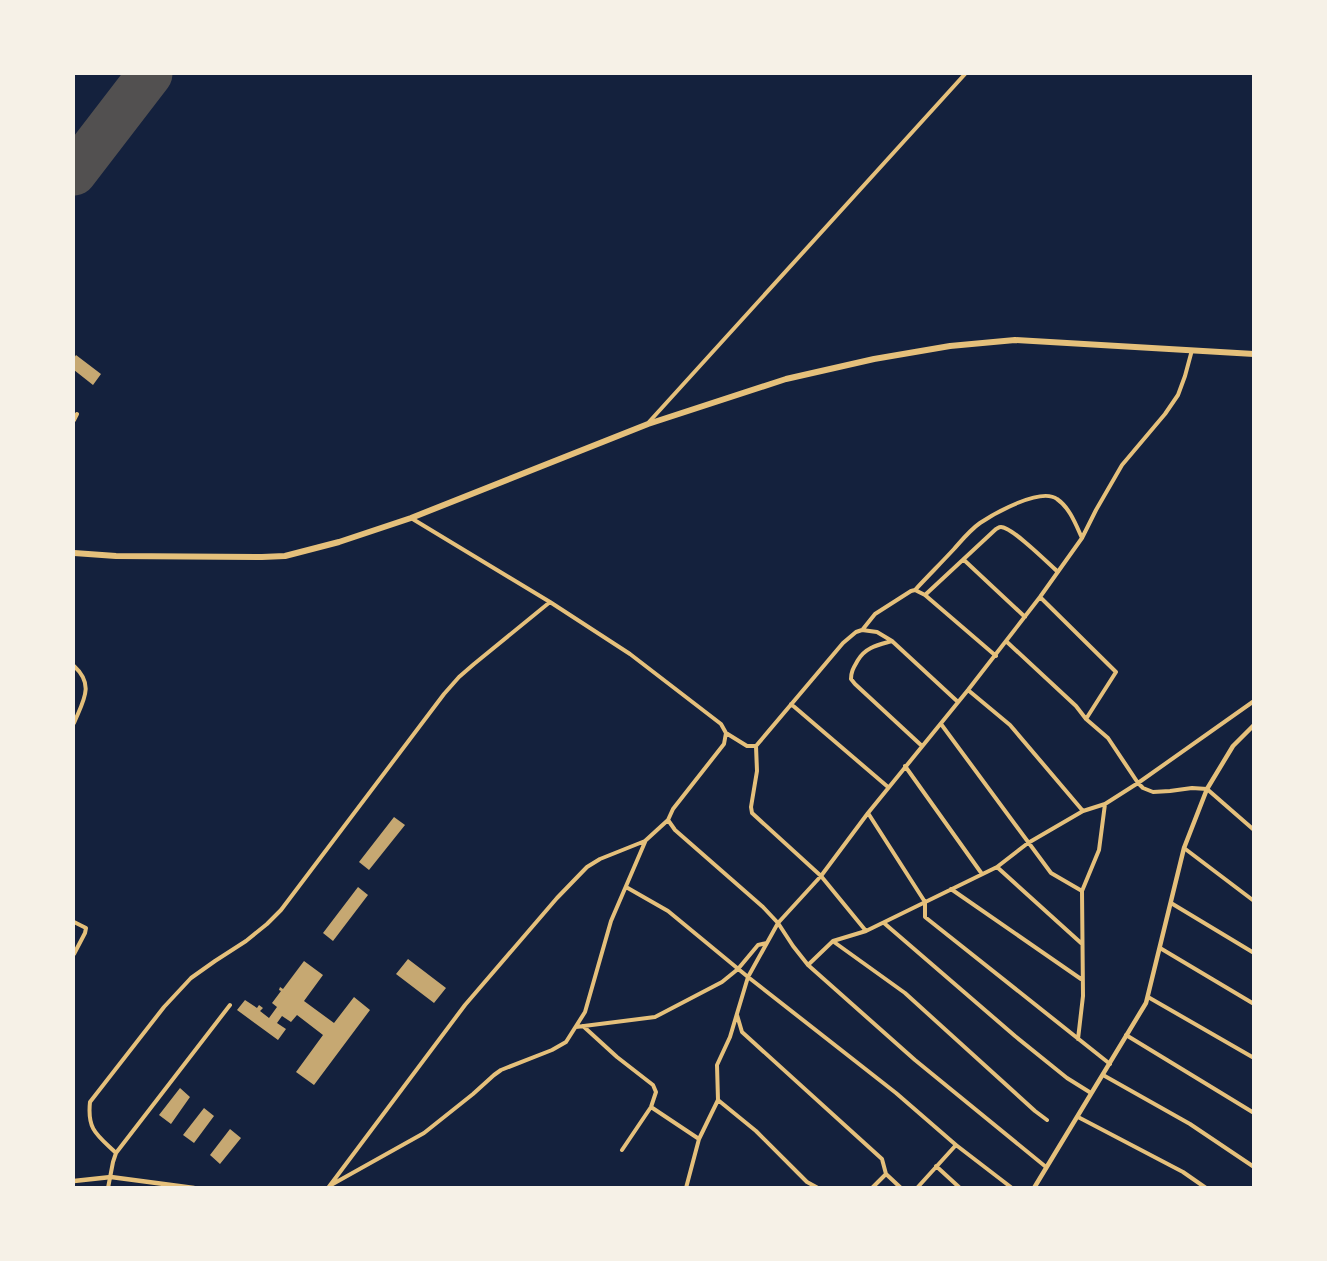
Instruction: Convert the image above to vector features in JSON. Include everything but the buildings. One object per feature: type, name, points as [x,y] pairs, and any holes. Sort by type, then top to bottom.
[{"type":"highway","points":[[74,553],[182,557],[285,556],[339,542],[411,518],[648,424],[786,379],[874,359],[950,346],[1015,340],[1254,354]]},
{"type":"street","points":[[648,424],[965,74]]},
{"type":"street","points":[[686,1188],[699,1139],[718,1100],[717,1065],[730,1037],[748,977],[778,923],[821,876],[888,787],[996,656],[1040,597],[1082,538],[1122,465],[1178,395],[1192,349]]},
{"type":"street","points":[[74,420],[77,414]]},
{"type":"street","points":[[862,630],[875,614],[915,590],[980,523],[1020,502],[1050,495],[1056,498],[1071,515],[1082,538]]},
{"type":"street","points":[[411,518],[550,602],[630,654],[721,724],[726,733],[747,746],[756,746]]},
{"type":"street","points":[[925,595],[1000,527],[1018,536],[1058,572]]},
{"type":"street","points":[[964,560],[1025,617]]},
{"type":"street","points":[[915,590],[925,595],[996,656]]},
{"type":"street","points":[[1040,597],[1116,672],[1086,719]]},
{"type":"street","points":[[116,1153],[98,1136],[91,1125],[88,1115],[90,1102],[164,1007],[191,978],[267,924],[444,694],[459,677],[550,602]]},
{"type":"street","points":[[866,931],[821,876],[752,813],[751,807],[758,771],[756,746],[843,643],[862,630],[877,632],[892,641],[958,702]]},
{"type":"street","points":[[892,641],[874,646],[863,653],[853,669],[851,679],[922,746]]},
{"type":"street","points":[[1007,642],[1108,738],[1143,788],[1153,792],[1192,788],[1207,789],[1254,830]]},
{"type":"street","points":[[74,666],[84,679],[86,687],[85,697],[74,723]]},
{"type":"street","points":[[968,690],[1010,725],[1083,811]]},
{"type":"street","points":[[808,965],[833,941],[866,931],[997,867],[1028,843],[1083,811],[1105,804],[1254,701]]},
{"type":"street","points":[[791,704],[888,787]]},
{"type":"street","points":[[940,724],[1051,873],[1082,891]]},
{"type":"street","points":[[1034,1188],[1146,1003],[1184,848],[1207,789],[1233,746],[1254,725]]},
{"type":"street","points":[[329,1187],[465,1005],[557,898],[587,867],[600,859],[645,841],[668,820],[673,809],[724,744],[726,733]]},
{"type":"street","points":[[905,766],[982,874]]},
{"type":"street","points":[[1078,1040],[1083,996],[1082,891],[1099,850],[1105,804]]},
{"type":"street","points":[[868,813],[925,902],[925,917],[1110,1064]]},
{"type":"street","points":[[668,820],[675,830],[763,907],[778,923],[808,965],[915,1060],[1046,1167]]},
{"type":"street","points":[[329,1187],[424,1133],[501,1070],[552,1050],[566,1042],[585,1012],[611,921],[645,841]]},
{"type":"street","points":[[1184,848],[1254,901]]},
{"type":"street","points":[[997,867],[1082,943]]},
{"type":"street","points":[[626,887],[668,911],[1012,1188]]},
{"type":"street","points":[[951,889],[1082,980]]},
{"type":"street","points":[[1171,903],[1254,953]]},
{"type":"street","points":[[74,922],[86,928],[74,954]]},
{"type":"street","points":[[883,922],[1015,1036],[1067,1078],[1091,1094]]},
{"type":"street","points":[[833,941],[905,993],[1047,1120]]},
{"type":"street","points":[[576,1028],[655,1017],[722,982],[738,969],[758,945],[767,943]]},
{"type":"street","points":[[1160,948],[1254,1004]]},
{"type":"street","points":[[1148,997],[1254,1058]]},
{"type":"street","points":[[108,1188],[116,1153],[230,1005]]},
{"type":"street","points":[[737,1015],[742,1032],[882,1158],[886,1174],[901,1188]]},
{"type":"street","points":[[584,1026],[617,1057],[653,1085],[656,1092],[651,1107],[622,1150]]},
{"type":"street","points":[[1126,1035],[1254,1113]]},
{"type":"street","points":[[1103,1075],[1190,1124],[1254,1167]]},
{"type":"street","points":[[718,1100],[756,1131],[807,1182],[818,1188]]},
{"type":"street","points":[[651,1107],[699,1139]]},
{"type":"street","points":[[1078,1117],[1183,1172],[1206,1188]]},
{"type":"street","points":[[917,1188],[956,1145]]},
{"type":"street","points":[[936,1166],[960,1188]]},
{"type":"street","points":[[872,1188],[886,1174]]},
{"type":"street","points":[[74,1181],[111,1178],[194,1188]]},
{"type":"street","points":[[802,1188],[807,1182]]},
{"type":"runway","points":[[74,173],[150,74]]}]
